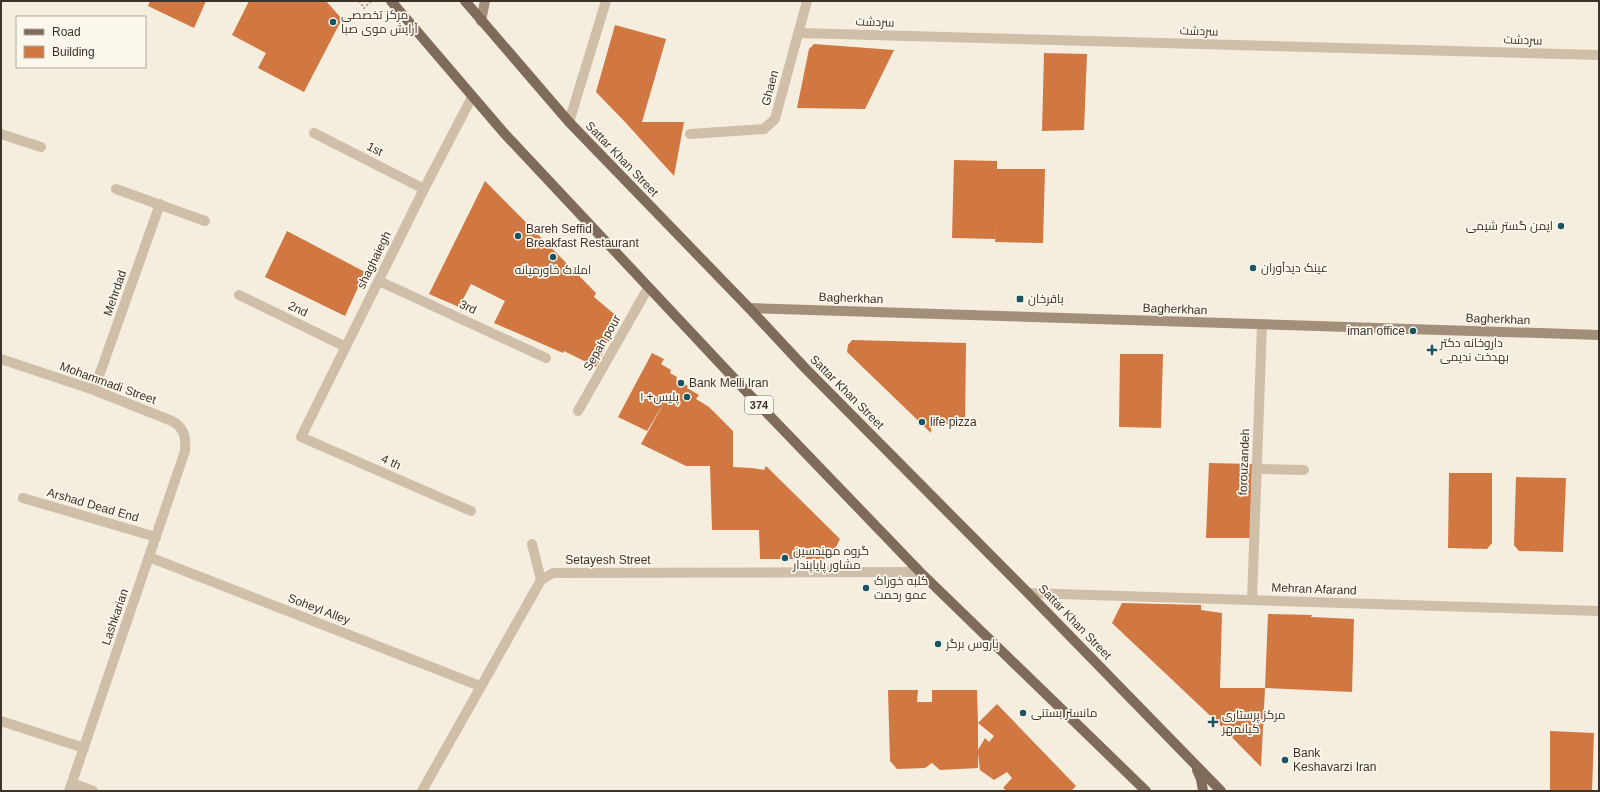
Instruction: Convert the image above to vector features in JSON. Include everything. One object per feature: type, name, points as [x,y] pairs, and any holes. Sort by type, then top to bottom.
[{"type":"main road","name":"374","points":[[392,1],[504,133],[648,288],[920,572],[1145,790]]},
{"type":"main road","name":"Sattar Khan Street","points":[[465,1],[569,122],[805,368],[1028,593],[1221,791]]},
{"type":"main road","points":[[481,21],[485,1]]},
{"type":"main road","name":"Bagherkhan","points":[[749,308],[1599,336]]},
{"type":"main road","points":[[1194,763],[1202,779],[1203,791]]},
{"type":"street","points":[[569,122],[606,1]]},
{"type":"street","name":"Ghaen","points":[[690,134],[764,129],[771,124],[775,118],[807,1]]},
{"type":"street","name":"سردشت","points":[[799,32],[1599,56]]},
{"type":"street","name":"shaghaiegh","points":[[301,437],[424,189],[472,96]]},
{"type":"street","name":"1st","points":[[314,133],[424,189]]},
{"type":"street","points":[[1,134],[41,147]]},
{"type":"street","points":[[116,189],[205,221]]},
{"type":"street","name":"Mehrdad","points":[[94,390],[160,204]]},
{"type":"street","name":"3rd","points":[[379,281],[546,358]]},
{"type":"street","name":"Sepah pour","points":[[578,411],[648,288]]},
{"type":"street","name":"2nd","points":[[239,294],[346,347]]},
{"type":"street","name":"forouzandeh","points":[[1252,600],[1262,325]]},
{"type":"street","name":"Mohammadi Street","points":[[1,359],[94,390],[178,424],[183,431],[186,440],[185,451]]},
{"type":"street","name":"4 th","points":[[301,437],[471,511]]},
{"type":"street","name":"Lashkarian","points":[[71,787],[185,451]]},
{"type":"street","points":[[1257,469],[1304,470]]},
{"type":"street","name":"Arshad Dead End","points":[[23,498],[156,537]]},
{"type":"street","points":[[422,791],[540,580],[532,544]]},
{"type":"street","name":"Soheyl Alley","points":[[149,557],[480,686]]},
{"type":"street","name":"Setayesh Street","points":[[540,580],[553,573],[920,572]]},
{"type":"street","name":"Mehran Afarand","points":[[1028,593],[1599,611]]},
{"type":"street","points":[[1,721],[84,748]]},
{"type":"street","points":[[71,787],[94,791]]},
{"type":"path","points":[[359,1],[364,8],[371,1]]},
{"type":"building","points":[[150,1],[206,1],[194,28],[148,6]]},
{"type":"building","points":[[249,1],[326,1],[342,19],[304,92],[258,68],[266,53],[232,35]]},
{"type":"building","points":[[615,25],[666,39],[642,122],[684,122],[674,176],[596,92]]},
{"type":"building","points":[[814,44],[894,50],[865,109],[797,108],[809,49]]},
{"type":"building","points":[[1044,53],[1087,54],[1084,130],[1042,131]]},
{"type":"building","points":[[954,160],[997,161],[997,169],[1045,169],[1043,243],[995,242],[996,223],[995,239],[952,238]]},
{"type":"building","points":[[485,181],[596,293],[594,297],[620,319],[596,367],[564,351],[563,353],[494,323],[505,301],[471,284],[459,307],[429,294]]},
{"type":"building","points":[[287,231],[365,272],[345,316],[265,277]]},
{"type":"building","points":[[852,340],[966,343],[965,424],[931,424],[931,433],[847,352],[848,345]]},
{"type":"building","points":[[652,353],[664,359],[661,364],[671,370],[670,373],[677,377],[676,380],[688,386],[687,388],[699,395],[696,399],[709,407],[733,431],[733,467],[764,470],[766,466],[840,539],[830,559],[760,559],[759,530],[712,530],[710,466],[686,466],[641,444],[665,401],[647,431],[618,417]]},
{"type":"building","points":[[1120,354],[1163,354],[1161,428],[1119,427]]},
{"type":"building","points":[[1209,463],[1252,464],[1250,538],[1206,538]]},
{"type":"building","points":[[1449,473],[1492,473],[1492,543],[1487,549],[1448,548]]},
{"type":"building","points":[[1516,477],[1566,478],[1563,552],[1519,551],[1514,545]]},
{"type":"building","points":[[1122,603],[1201,605],[1201,610],[1222,613],[1220,688],[1265,688],[1261,767],[1219,724],[1112,623]]},
{"type":"building","points":[[1268,614],[1312,615],[1311,617],[1354,619],[1352,692],[1265,688]]},
{"type":"building","points":[[888,690],[918,690],[917,702],[932,702],[932,690],[977,690],[978,723],[997,704],[1076,786],[1071,791],[1007,791],[1003,788],[1012,778],[1007,772],[994,780],[980,770],[978,753],[978,768],[940,770],[932,763],[925,768],[897,769],[890,761]],"holes":[[[978,723],[994,736],[989,742],[985,738],[978,750]]]},
{"type":"building","points":[[1550,731],[1594,733],[1592,791],[1550,791]]},
{"type":"place","name":"مرکز تخصصی آرایش موی صبا","points":[[333,22]]},
{"type":"place","name":"ایمن گستر شیمی","points":[[1561,226]]},
{"type":"place","name":"Bareh Seffid Breakfast Restaurant","points":[[518,236]]},
{"type":"place","name":"املاک خاورمیانه","points":[[553,257]]},
{"type":"place","name":"عینک دیدآوران","points":[[1253,268]]},
{"type":"place","name":"باقرخان","points":[[1020,299]]},
{"type":"place","name":"iman office","points":[[1413,331]]},
{"type":"place","name":"داروخانه دکتر بهدخت ندیمی","points":[[1432,350]]},
{"type":"place","name":"Bank Melli Iran","points":[[681,383]]},
{"type":"place","name":"پلیس+۱۰","points":[[687,397]]},
{"type":"place","name":"life pizza","points":[[922,422]]},
{"type":"place","name":"گروه مهندسین مشاور پایاپندار","points":[[785,558]]},
{"type":"place","name":"کلبه خوراک عمو رحمت","points":[[866,588]]},
{"type":"place","name":"باروس برگر","points":[[938,644]]},
{"type":"place","name":"مانستر بستنی","points":[[1023,713]]},
{"type":"place","name":"مرکز پرستاری کیانمهر","points":[[1213,722]]},
{"type":"place","name":"Bank Keshavarzi Iran","points":[[1285,760]]}]
